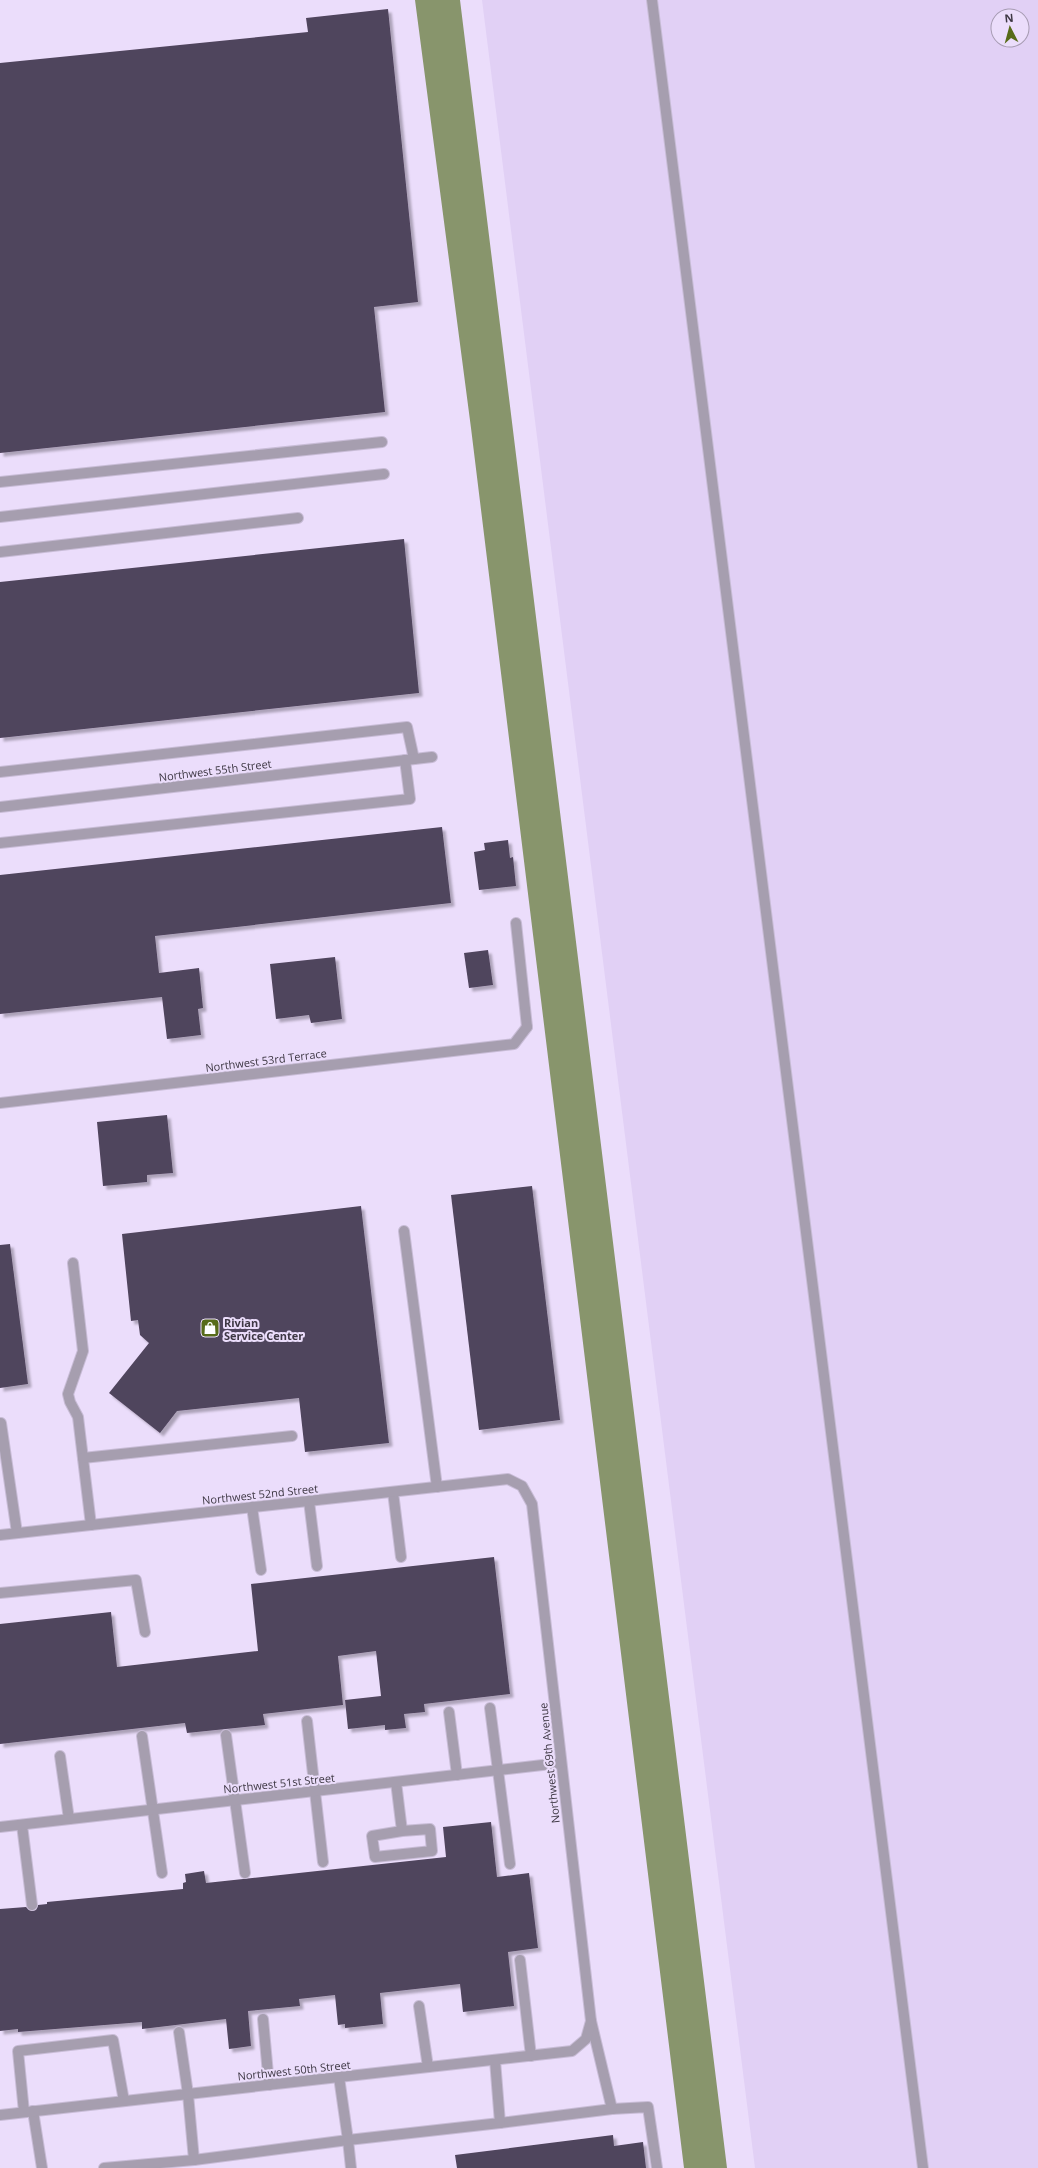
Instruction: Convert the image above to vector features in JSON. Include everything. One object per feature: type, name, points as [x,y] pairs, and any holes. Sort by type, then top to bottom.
[{"type":"street","points":[[652,0],[923,2168]]},
{"type":"street","points":[[0,482],[382,442]]},
{"type":"street","points":[[0,517],[384,474]]},
{"type":"street","points":[[0,552],[298,518]]},
{"type":"street","points":[[0,772],[407,728],[410,759],[410,799],[0,843]]},
{"type":"street","name":"Northwest 55th Street","points":[[0,807],[432,757]]},
{"type":"street","name":"Northwest 53rd Terrace","points":[[0,1103],[514,1044],[527,1027],[516,923]]},
{"type":"street","points":[[404,1231],[437,1487]]},
{"type":"street","points":[[73,1263],[83,1351],[68,1394],[70,1402],[78,1417],[91,1525]]},
{"type":"street","points":[[1,1422],[17,1533]]},
{"type":"street","points":[[83,1458],[292,1436]]},
{"type":"street","name":"Northwest 52nd Street","points":[[0,1535],[508,1479],[522,1486]]},
{"type":"street","name":"Northwest 69th Avenue","points":[[522,1486],[532,1504],[560,1763],[591,2022],[586,2039]]},
{"type":"street","points":[[393,1492],[401,1557]]},
{"type":"street","points":[[309,1501],[317,1566]]},
{"type":"street","points":[[252,1507],[261,1570]]},
{"type":"street","points":[[0,1593],[136,1580],[144,1632]]},
{"type":"street","points":[[490,1708],[510,1864]]},
{"type":"street","points":[[449,1712],[457,1775]]},
{"type":"street","points":[[307,1721],[323,1862]]},
{"type":"street","points":[[226,1735],[245,1873]]},
{"type":"street","points":[[142,1736],[162,1873]]},
{"type":"street","points":[[60,1756],[69,1819]]},
{"type":"street","name":"Northwest 51st Street","points":[[0,1827],[560,1763]]},
{"type":"street","points":[[396,1782],[402,1831]]},
{"type":"street","points":[[22,1825],[32,1905]]},
{"type":"street","points":[[430,1829],[432,1851],[376,1857],[372,1836],[402,1831],[430,1829]]},
{"type":"street","points":[[520,1960],[531,2056]]},
{"type":"street","points":[[419,2006],[428,2067]]},
{"type":"street","points":[[263,2019],[269,2085]]},
{"type":"street","points":[[591,2022],[612,2109]]},
{"type":"street","points":[[179,2032],[188,2094],[194,2160]]},
{"type":"street","name":"Northwest 50th Street","points":[[0,2115],[572,2052],[586,2039]]},
{"type":"street","points":[[42,2168],[29,2112],[18,2052],[113,2040],[124,2101]]},
{"type":"street","points":[[495,2060],[500,2123]]},
{"type":"street","points":[[339,2077],[351,2168]]},
{"type":"street","points":[[104,2168],[194,2160],[348,2140],[612,2109],[648,2107],[657,2168]]},
{"type":"shaded area","points":[[415,0],[460,0],[727,2168],[684,2168],[471,428]]},
{"type":"shaded area","points":[[482,0],[1038,0],[1038,2168],[755,2168]]},
{"type":"building","points":[[388,9],[418,302],[374,307],[385,412],[0,453],[0,63],[308,32],[306,18]]},
{"type":"building","points":[[404,539],[419,693],[0,738],[0,582]]},
{"type":"building","points":[[442,827],[451,903],[155,936],[159,973],[199,968],[203,1008],[198,1009],[201,1035],[167,1039],[162,997],[0,1014],[0,875]]},
{"type":"building","points":[[508,840],[510,858],[513,857],[516,886],[479,890],[474,852],[485,850],[484,843]]},
{"type":"building","points":[[488,950],[493,985],[469,988],[464,953]]},
{"type":"building","points":[[335,957],[342,1019],[311,1023],[309,1015],[276,1019],[270,964]]},
{"type":"building","points":[[167,1115],[173,1173],[147,1175],[147,1182],[103,1186],[97,1122]]},
{"type":"building","points":[[532,1186],[560,1420],[479,1430],[451,1195]]},
{"type":"building","points":[[361,1206],[389,1443],[305,1452],[299,1398],[177,1411],[160,1433],[109,1393],[149,1343],[140,1335],[138,1320],[131,1321],[122,1234]]},
{"type":"building","points":[[10,1244],[28,1384],[0,1388],[0,1245]]},
{"type":"building","points":[[494,1557],[510,1694],[424,1704],[425,1712],[404,1714],[406,1728],[385,1730],[385,1725],[348,1729],[345,1700],[381,1696],[376,1651],[338,1656],[343,1705],[263,1714],[265,1725],[187,1733],[185,1723],[0,1744],[0,1624],[111,1612],[117,1667],[258,1651],[251,1584]]},
{"type":"building","points":[[491,1822],[497,1877],[529,1873],[538,1948],[508,1952],[514,2006],[463,2012],[460,1984],[380,1993],[383,2024],[345,2028],[345,2024],[338,2025],[335,1995],[299,1999],[300,2006],[248,2011],[251,2046],[229,2049],[226,2019],[142,2029],[142,2022],[18,2032],[18,2029],[0,2031],[0,1909],[26,1907],[32,1911],[36,1910],[38,1905],[47,1904],[47,1902],[183,1889],[183,1883],[186,1882],[185,1874],[204,1871],[206,1883],[446,1857],[443,1827]]},
{"type":"building","points":[[613,2135],[614,2146],[643,2142],[646,2168],[457,2168],[455,2155]]},
{"type":"place","name":"Rivian Service Center","points":[[210,1328]]}]
